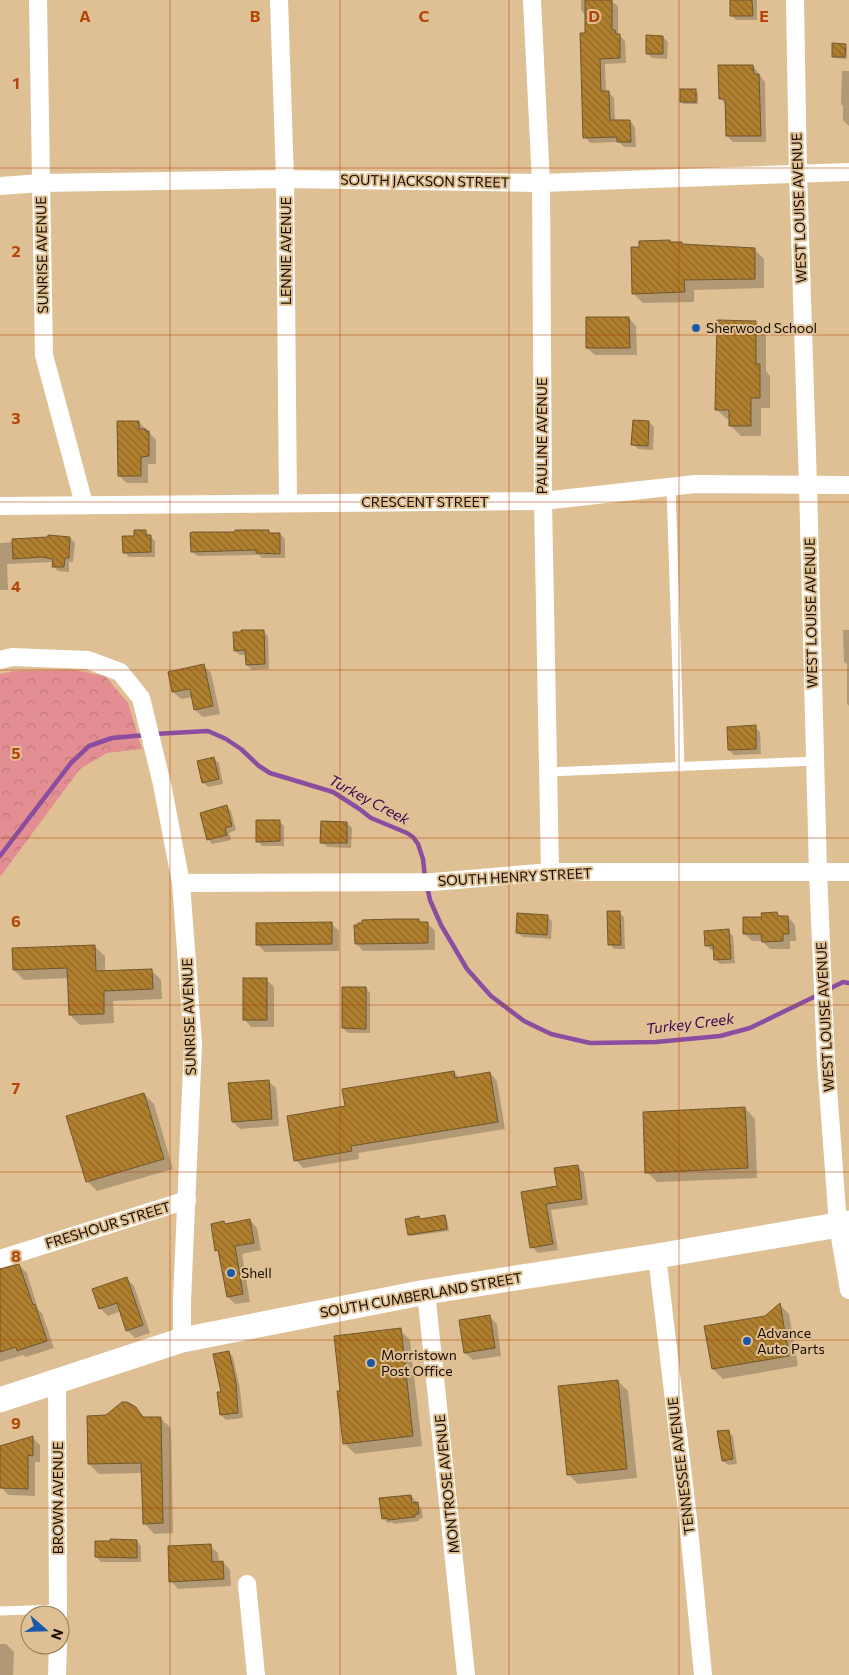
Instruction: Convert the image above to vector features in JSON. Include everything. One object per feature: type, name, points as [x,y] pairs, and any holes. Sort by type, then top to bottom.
[{"type":"main road","name":"SOUTH CUMBERLAND STREET","points":[[0,1400],[182,1340],[426,1292],[657,1256],[843,1224]]},
{"type":"street","name":"SUNRISE AVENUE","points":[[38,0],[44,355],[84,504]]},
{"type":"street","name":"LENNIE AVENUE","points":[[279,0],[285,179],[288,503]]},
{"type":"street","name":"PAULINE AVENUE","points":[[532,0],[541,183],[543,501],[550,872]]},
{"type":"street","name":"WEST LOUISE AVENUE","points":[[795,0],[798,173],[818,872],[826,1060],[849,1290]]},
{"type":"street","name":"SOUTH JACKSON STREET","points":[[0,186],[41,183],[285,179],[541,183],[849,172]]},
{"type":"street","name":"CRESCENT STREET","points":[[0,506],[543,501],[695,484],[849,485]]},
{"type":"street","name":"SUNRISE AVENUE","points":[[0,660],[12,657],[88,660],[120,672],[141,698],[162,784],[182,884],[193,1044],[182,1340]]},
{"type":"street","name":"SOUTH HENRY STREET","points":[[182,884],[433,882],[550,872],[849,872]]},
{"type":"street","name":"FRESHOUR STREET","points":[[0,1259],[187,1200]]},
{"type":"street","name":"TENNESSEE AVENUE","points":[[657,1256],[688,1520],[702,1675]]},
{"type":"street","name":"MONTROSE AVENUE","points":[[426,1292],[466,1675]]},
{"type":"street","name":"BROWN AVENUE","points":[[57,1382],[58,1605]]},
{"type":"street","points":[[247,1584],[256,1675]]},
{"type":"street","points":[[57,1675],[58,1655]]},
{"type":"lane","points":[[671,487],[680,767]]},
{"type":"lane","points":[[548,772],[815,761]]},
{"type":"lane","points":[[0,1611],[20,1611]]},
{"type":"green space","points":[[74,670],[105,676],[128,703],[142,749],[107,753],[80,769],[0,877],[0,674],[14,671]]},
{"type":"building","points":[[585,0],[612,0],[612,30],[615,30],[616,34],[620,34],[620,58],[600,59],[601,91],[609,91],[610,120],[630,120],[631,142],[617,142],[617,137],[583,138],[580,33],[585,33]]},
{"type":"building","points":[[730,0],[752,0],[753,16],[730,16]]},
{"type":"building","points":[[646,35],[663,36],[663,54],[646,54]]},
{"type":"building","points":[[832,43],[846,44],[845,57],[832,57]]},
{"type":"building","points":[[718,65],[753,65],[754,74],[759,74],[761,136],[726,136],[725,99],[719,99]]},
{"type":"building","points":[[680,89],[696,89],[696,102],[680,102]]},
{"type":"building","points":[[670,240],[670,242],[682,242],[682,244],[755,248],[755,279],[684,280],[685,292],[632,294],[631,247],[639,247],[639,241]]},
{"type":"building","points":[[586,317],[629,317],[630,348],[586,348]]},
{"type":"building","points":[[717,320],[756,321],[756,364],[760,364],[760,398],[751,398],[751,426],[729,426],[729,410],[715,410]]},
{"type":"building","points":[[633,420],[649,421],[648,446],[631,445]]},
{"type":"building","points":[[117,421],[139,421],[139,429],[149,431],[149,456],[141,457],[141,476],[118,476]]},
{"type":"building","points":[[134,530],[146,530],[146,535],[151,535],[151,552],[123,553],[122,536],[134,536]]},
{"type":"building","points":[[235,530],[269,530],[269,533],[280,533],[280,554],[256,553],[256,550],[191,552],[190,533],[192,532],[235,532]]},
{"type":"building","points":[[48,535],[70,537],[69,558],[65,558],[64,567],[52,567],[53,559],[41,557],[13,559],[12,539],[48,537]]},
{"type":"building","points":[[241,630],[264,630],[265,664],[246,665],[245,650],[234,651],[233,632],[241,632]]},
{"type":"building","points":[[204,664],[213,706],[194,710],[190,689],[172,692],[168,672]]},
{"type":"building","points":[[756,725],[756,749],[728,750],[727,727]]},
{"type":"building","points":[[214,757],[219,779],[202,783],[197,761]]},
{"type":"building","points":[[227,805],[232,826],[225,828],[227,835],[207,840],[200,813]]},
{"type":"building","points":[[256,820],[280,820],[280,841],[256,842]]},
{"type":"building","points":[[321,821],[347,822],[347,843],[320,843]]},
{"type":"building","points":[[607,911],[620,911],[621,945],[608,945]]},
{"type":"building","points":[[777,912],[778,916],[788,916],[789,934],[783,934],[783,941],[762,942],[761,934],[743,934],[743,917],[762,917],[761,913]]},
{"type":"building","points":[[517,913],[548,915],[547,935],[516,933]]},
{"type":"building","points":[[419,919],[419,922],[428,922],[428,943],[355,944],[354,925],[362,923],[362,920]]},
{"type":"building","points":[[332,922],[332,944],[256,945],[256,923]]},
{"type":"building","points":[[729,929],[731,959],[714,960],[713,945],[705,946],[704,931]]},
{"type":"building","points":[[95,945],[96,971],[152,969],[153,989],[104,991],[104,1014],[69,1015],[67,968],[13,970],[12,948]]},
{"type":"building","points":[[243,978],[267,978],[267,1020],[243,1020]]},
{"type":"building","points":[[342,987],[366,987],[366,1029],[342,1028]]},
{"type":"building","points":[[454,1071],[455,1078],[490,1072],[498,1122],[351,1146],[352,1151],[294,1161],[287,1116],[345,1106],[342,1089]]},
{"type":"building","points":[[269,1080],[272,1119],[232,1122],[228,1083]]},
{"type":"building","points":[[144,1093],[164,1159],[86,1182],[66,1116]]},
{"type":"building","points":[[745,1107],[748,1168],[645,1173],[643,1112]]},
{"type":"building","points":[[578,1165],[582,1199],[546,1204],[553,1244],[530,1248],[521,1192],[557,1186],[554,1168]]},
{"type":"building","points":[[445,1215],[447,1229],[408,1235],[405,1219],[419,1216],[420,1219]]},
{"type":"building","name":"Shell","points":[[250,1219],[254,1243],[235,1246],[243,1294],[227,1297],[218,1250],[215,1251],[211,1224],[224,1221],[225,1224]]},
{"type":"building","points":[[19,1264],[47,1341],[17,1351],[16,1347],[0,1352],[0,1269]]},
{"type":"building","points":[[127,1277],[143,1325],[126,1331],[117,1303],[99,1309],[92,1289]]},
{"type":"building","name":"Advance Auto Parts","points":[[780,1303],[789,1356],[712,1369],[704,1326],[765,1316]]},
{"type":"building","points":[[490,1315],[495,1348],[464,1353],[459,1320]]},
{"type":"building","name":"Morristown Post Office","points":[[401,1328],[413,1436],[343,1444],[337,1391],[340,1391],[334,1336]]},
{"type":"building","points":[[229,1351],[236,1383],[238,1413],[220,1415],[217,1392],[221,1392],[213,1354]]},
{"type":"building","points":[[618,1380],[627,1469],[567,1475],[558,1386]]},
{"type":"building","points":[[122,1402],[127,1402],[136,1407],[143,1417],[161,1417],[163,1523],[143,1524],[141,1463],[88,1464],[87,1416],[106,1415]]},
{"type":"building","points":[[729,1430],[733,1459],[722,1461],[717,1431]]},
{"type":"building","points":[[33,1436],[33,1456],[28,1455],[28,1489],[0,1488],[0,1446]]},
{"type":"building","points":[[411,1495],[412,1503],[418,1502],[419,1514],[415,1514],[415,1517],[382,1519],[379,1498]]},
{"type":"building","points":[[110,1539],[137,1540],[137,1558],[95,1557],[95,1541],[110,1541]]},
{"type":"building","points":[[211,1544],[212,1562],[223,1561],[224,1579],[169,1582],[168,1546]]},
{"type":"waterway","name":"Turkey Creek","points":[[154,734],[208,731],[226,739],[241,749],[259,766],[270,773],[333,792],[371,818],[413,837],[418,844],[423,859],[425,878]]},
{"type":"waterway","name":"Turkey Creek","points":[[0,856],[71,763],[89,746],[112,738],[146,735]]},
{"type":"waterway","name":"Turkey Creek","points":[[427,886],[430,900],[441,925],[467,969],[491,996],[524,1021],[551,1034],[590,1043],[656,1042],[720,1036],[750,1028],[818,995]]},
{"type":"waterway","name":"Turkey Creek","points":[[827,990],[843,982],[849,983]]},
{"type":"place","name":"Sherwood School","points":[[696,328]]},
{"type":"place","name":"Shell","points":[[231,1273]]},
{"type":"place","name":"Advance Auto Parts","points":[[747,1341]]},
{"type":"place","name":"Morristown Post Office","points":[[371,1363]]}]
